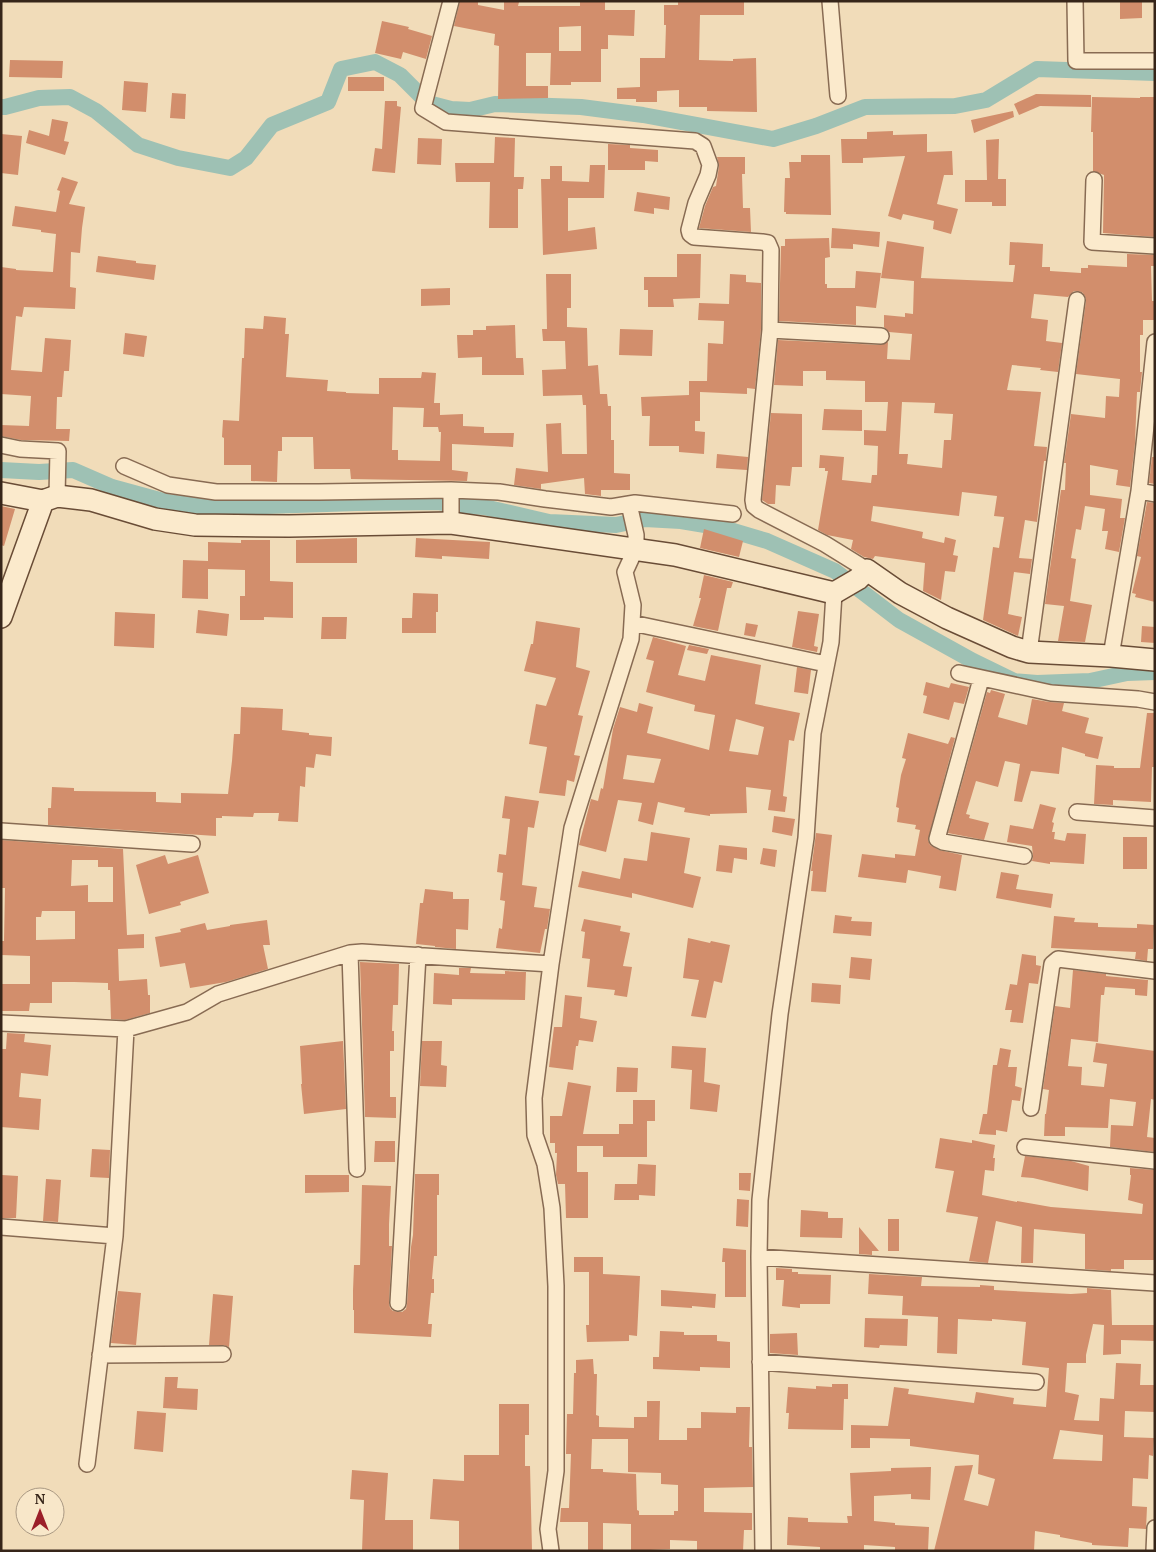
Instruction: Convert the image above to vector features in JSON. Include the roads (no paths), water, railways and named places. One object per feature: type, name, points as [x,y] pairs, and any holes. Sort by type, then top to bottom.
[{"type":"main road","points":[[1,493],[52,494],[91,500],[155,520],[195,525],[289,526],[452,516],[636,542],[675,555],[775,578],[850,582],[900,593],[947,618],[1012,647],[1029,652],[1155,660]]},
{"type":"main road","points":[[1,616],[52,494]]},
{"type":"street","points":[[451,1],[423,108],[446,122],[695,141],[703,146],[710,164],[696,203],[690,234],[694,237],[768,243],[771,250],[770,330],[753,500],[754,506],[758,510],[825,544],[850,582],[830,642],[813,733],[806,838],[778,1034],[760,1200],[763,1551]]},
{"type":"street","points":[[830,1],[838,96]]},
{"type":"street","points":[[1075,1],[1076,61],[1155,60]]},
{"type":"street","points":[[1094,180],[1092,242],[1155,246]]},
{"type":"street","points":[[1029,652],[1077,300]]},
{"type":"street","points":[[770,330],[881,336]]},
{"type":"street","points":[[1111,656],[1139,491],[1152,389],[1155,342]]},
{"type":"street","points":[[1,445],[20,449],[58,451],[52,494]]},
{"type":"street","points":[[124,466],[168,484],[216,492],[451,490],[499,492],[611,507],[630,507],[635,503],[733,514]]},
{"type":"street","points":[[451,490],[452,516]]},
{"type":"street","points":[[1139,491],[1155,494]]},
{"type":"street","points":[[551,1551],[548,1529],[556,1471],[556,1286],[552,1208],[545,1164],[535,1135],[534,1098],[551,964],[572,828],[630,639],[633,606],[625,572],[636,542],[630,507]]},
{"type":"street","points":[[632,623],[826,664]]},
{"type":"street","points":[[959,673],[1051,693],[1138,699],[1155,702]]},
{"type":"street","points":[[981,679],[937,839],[943,842],[1024,856]]},
{"type":"street","points":[[1077,812],[1155,818]]},
{"type":"street","points":[[1,830],[192,844]]},
{"type":"street","points":[[1,1023],[126,1030],[187,1012],[218,994],[350,953],[418,955],[551,964]]},
{"type":"street","points":[[350,953],[358,1169]]},
{"type":"street","points":[[398,1303],[418,955]]},
{"type":"street","points":[[1031,1108],[1052,964],[1058,959],[1155,971]]},
{"type":"street","points":[[87,1464],[115,1236],[126,1030]]},
{"type":"street","points":[[1025,1147],[1155,1161]]},
{"type":"street","points":[[1,1227],[115,1236]]},
{"type":"street","points":[[759,1257],[1155,1283]]},
{"type":"street","points":[[100,1355],[223,1354]]},
{"type":"street","points":[[760,1362],[1036,1382]]},
{"type":"street","points":[[1154,1551],[1155,1528]]},
{"type":"waterway","points":[[1,107],[39,98],[70,97],[96,111],[138,145],[178,158],[230,168],[246,158],[272,125],[328,102],[341,69],[375,62],[400,75],[428,103],[451,109],[470,110],[495,104],[581,107],[643,115],[773,139],[816,126],[865,107],[955,106],[986,100],[1037,69],[1155,73]]},
{"type":"waterway","points":[[1,470],[39,472],[73,470],[112,487],[167,502],[199,506],[438,502],[484,507],[549,522],[616,525],[645,519],[681,521],[723,528],[767,541],[835,571],[899,620],[973,661],[1014,681],[1037,683],[1090,681],[1127,673],[1155,672]]}]
